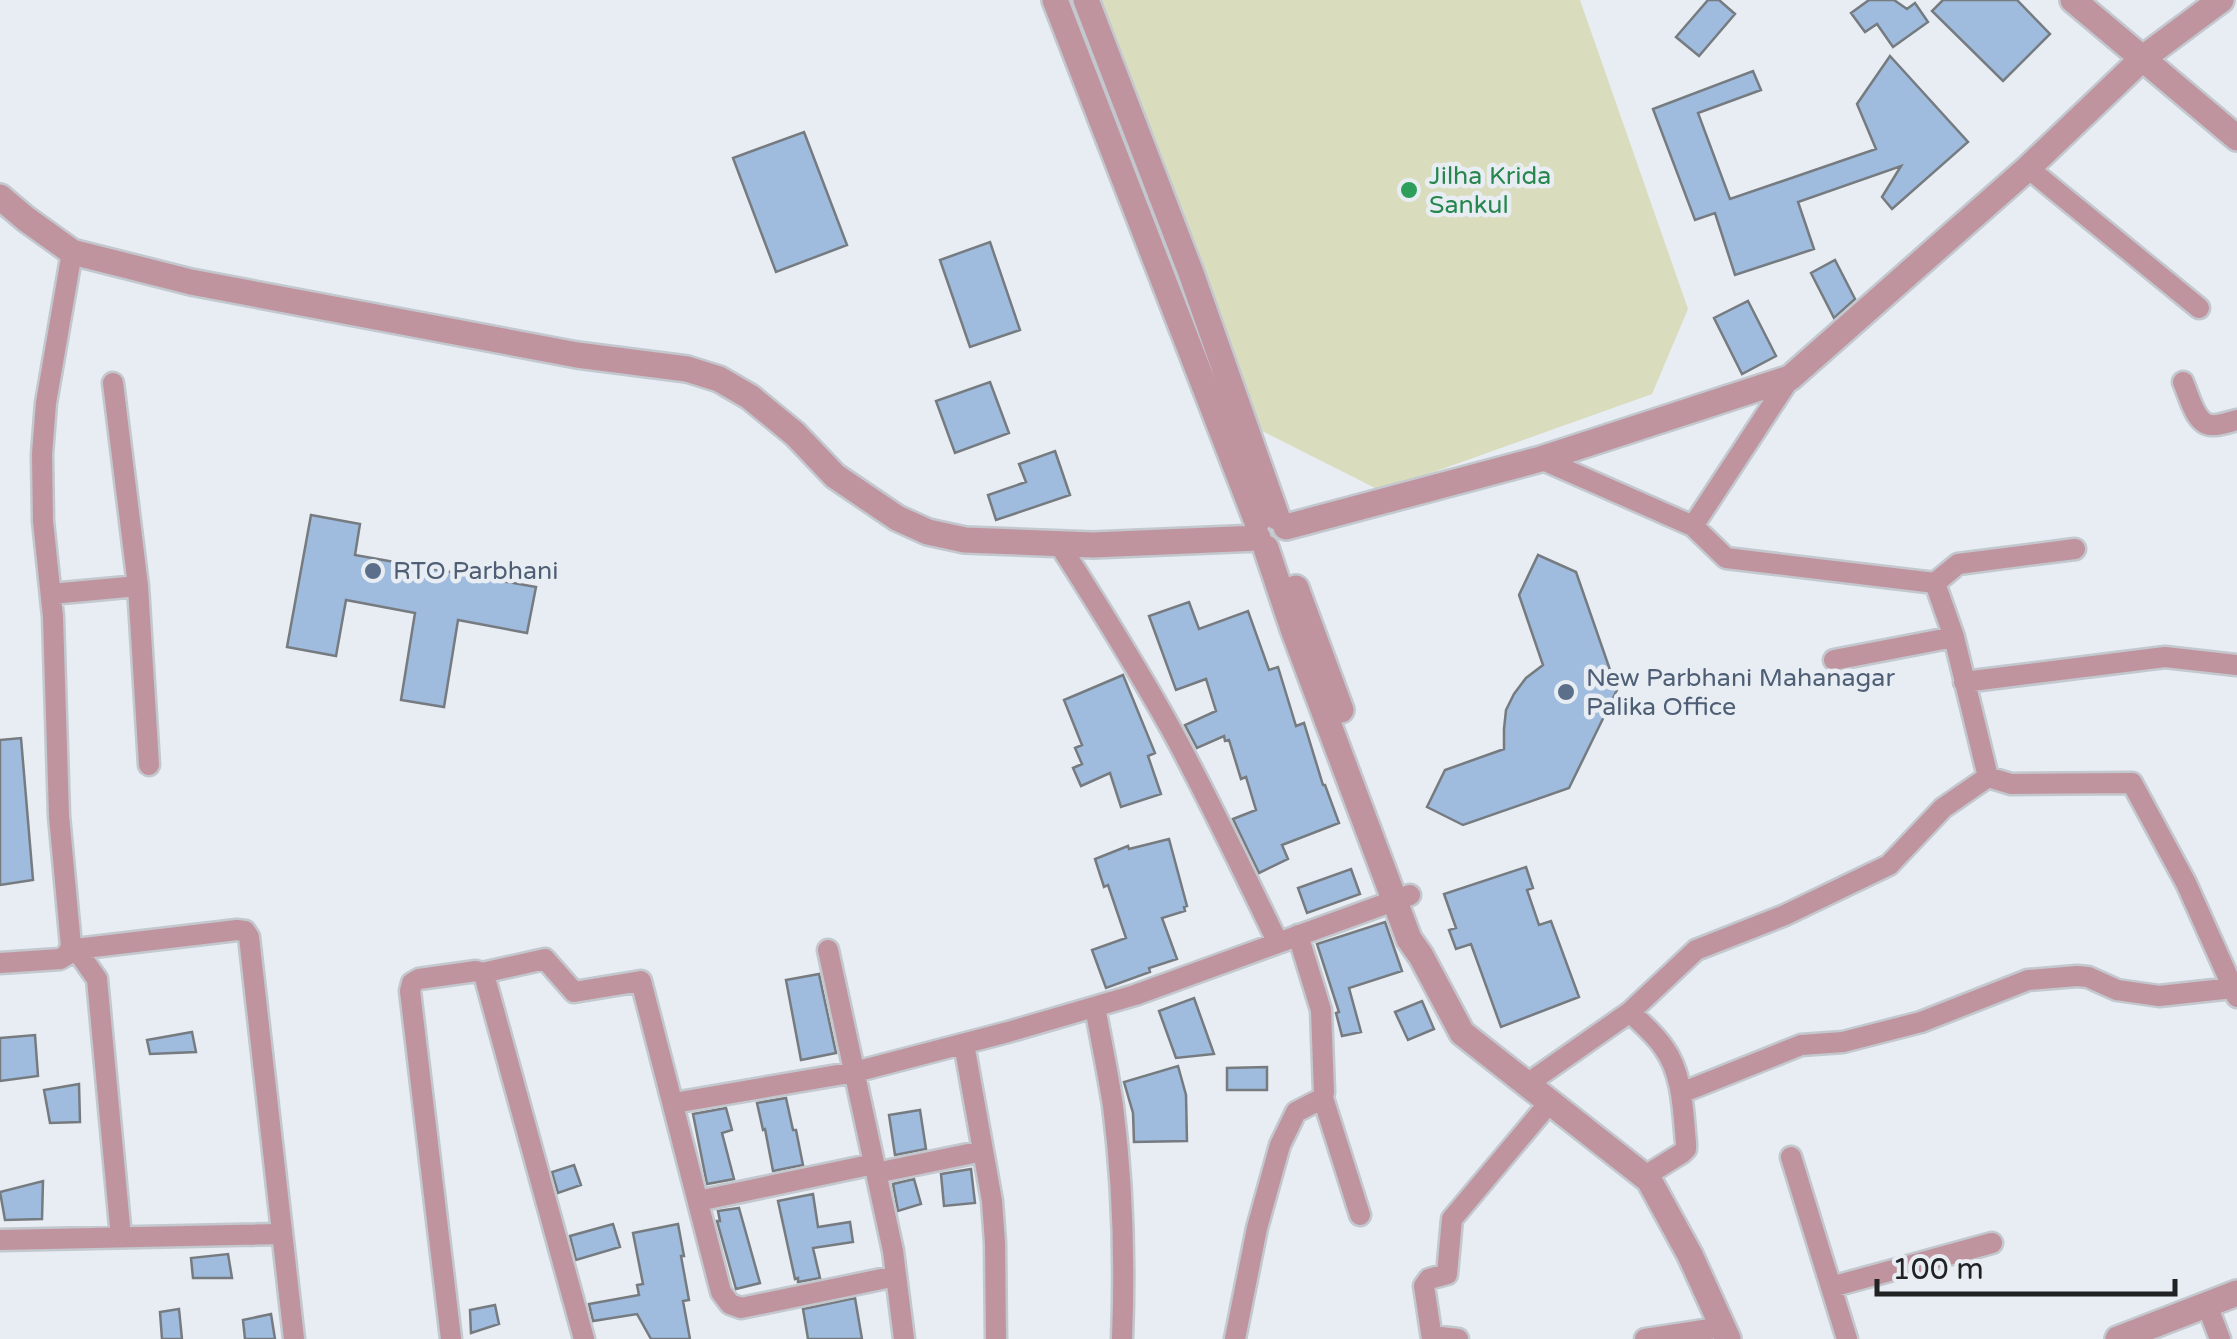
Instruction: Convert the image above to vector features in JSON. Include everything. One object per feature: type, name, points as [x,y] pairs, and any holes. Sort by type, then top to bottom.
[{"type":"street","points":[[1055,0],[1271,533],[1402,898],[1421,926],[1421,956],[1462,1033],[1649,1180],[1690,1254],[1726,1333],[1645,1339]]},
{"type":"street","points":[[1086,0],[1190,273],[1271,533]]},
{"type":"street","points":[[2074,0],[2237,138]]},
{"type":"street","points":[[1693,526],[1790,378],[2028,168],[2143,58],[2221,0]]},
{"type":"street","points":[[2028,168],[2199,308]]},
{"type":"street","points":[[0,198],[72,252],[192,282],[576,355],[687,369],[720,379],[795,434],[835,476],[897,518],[928,532],[965,540],[1093,546],[1271,533],[1541,459],[1790,378]]},
{"type":"street","points":[[72,252],[46,403],[43,521],[51,594],[59,816],[73,948],[97,979],[121,1237]]},
{"type":"street","points":[[2183,382],[2204,424],[2237,420]]},
{"type":"street","points":[[113,383],[138,586],[149,765]]},
{"type":"street","points":[[1541,459],[1693,526],[1726,558],[1934,582],[1966,562],[2075,549]]},
{"type":"street","points":[[1059,544],[1170,728],[1288,939],[1322,1010],[1322,1098],[1360,1215]]},
{"type":"street","points":[[1934,582],[1954,636],[1988,777]]},
{"type":"street","points":[[51,594],[138,586]]},
{"type":"street","points":[[1834,660],[1954,636]]},
{"type":"street","points":[[1964,682],[2165,657],[2237,665]]},
{"type":"street","points":[[1527,1084],[1630,1012],[1696,950],[1785,915],[1889,865],[1943,808],[1988,777]]},
{"type":"street","points":[[1682,1092],[1801,1045],[1843,1042],[1921,1022],[2039,977],[2088,977],[2117,990],[2159,996],[2235,992],[2186,883],[2132,783],[2011,784],[1988,777]]},
{"type":"street","points":[[674,1103],[855,1072],[1096,1007],[1402,898]]},
{"type":"street","points":[[0,963],[60,959],[73,948],[246,930],[294,1339]]},
{"type":"street","points":[[828,950],[896,1276],[904,1339]]},
{"type":"street","points":[[451,1339],[410,991],[412,983],[419,980],[476,971],[482,974],[545,959],[574,992],[641,981],[720,1292],[730,1304],[741,1308],[896,1276]]},
{"type":"street","points":[[482,974],[584,1339]]},
{"type":"street","points":[[1096,1007],[1113,1105],[1121,1186],[1125,1278],[1122,1339]]},
{"type":"street","points":[[1630,1012],[1667,1051],[1682,1092],[1686,1148],[1645,1176]]},
{"type":"street","points":[[964,1044],[992,1201],[996,1339]]},
{"type":"street","points":[[1235,1339],[1257,1228],[1280,1145],[1296,1112],[1322,1098]]},
{"type":"street","points":[[1458,1339],[1432,1337],[1424,1286],[1429,1279],[1447,1274],[1452,1219],[1550,1102]]},
{"type":"street","points":[[698,1202],[983,1150]]},
{"type":"street","points":[[1791,1156],[1847,1339]]},
{"type":"street","points":[[0,1240],[280,1234]]},
{"type":"street","points":[[1831,1286],[1992,1243]]},
{"type":"street","points":[[2118,1339],[2237,1293]]},
{"type":"street","points":[[2208,1305],[2220,1339]]},
{"type":"green space","name":"Jilha Krida Sankul","points":[[1101,0],[1580,0],[1688,309],[1652,394],[1381,491],[1260,430]]},
{"type":"building","points":[[1708,0],[1719,0],[1735,14],[1699,56],[1676,37]]},
{"type":"building","points":[[1869,0],[1894,0],[1907,9],[1915,3],[1928,22],[1893,47],[1877,24],[1865,32],[1851,13]]},
{"type":"building","points":[[1943,0],[2017,0],[2050,34],[2003,81],[1932,11]]},
{"type":"building","points":[[1890,56],[1968,142],[1892,209],[1882,197],[1901,166],[1798,202],[1814,249],[1735,275],[1715,213],[1695,220],[1653,109],[1753,71],[1761,90],[1698,113],[1730,199],[1876,149],[1857,104]]},
{"type":"building","points":[[804,132],[847,245],[776,272],[733,158]]},
{"type":"building","points":[[990,242],[1020,330],[970,347],[940,260]]},
{"type":"building","points":[[1835,260],[1855,299],[1834,318],[1811,273]]},
{"type":"building","points":[[1748,301],[1776,356],[1742,374],[1714,318]]},
{"type":"building","points":[[990,382],[1009,433],[955,453],[936,401]]},
{"type":"building","points":[[1055,451],[1070,495],[996,520],[988,495],[1026,482],[1019,464]]},
{"type":"building","name":"RTO Parbhani","points":[[311,515],[360,524],[355,555],[536,587],[527,633],[458,620],[444,707],[401,700],[415,613],[346,600],[336,656],[287,647]]},
{"type":"building","name":"New Parbhani Mahanagar Palika Office","points":[[1538,555],[1576,572],[1617,690],[1569,788],[1463,825],[1427,807],[1445,770],[1504,749],[1506,710],[1526,678],[1543,665],[1519,595]]},
{"type":"building","points":[[1189,602],[1199,629],[1248,611],[1269,670],[1278,667],[1296,726],[1304,723],[1339,823],[1282,845],[1288,859],[1259,873],[1233,819],[1256,810],[1229,740],[1225,741],[1224,736],[1197,748],[1185,725],[1216,711],[1206,679],[1176,690],[1149,616]]},
{"type":"building","points":[[1123,675],[1155,753],[1148,756],[1161,794],[1121,807],[1110,773],[1081,786],[1073,768],[1082,764],[1075,748],[1082,745],[1064,700]]},
{"type":"building","points":[[21,738],[33,880],[0,885],[0,740]]},
{"type":"building","points":[[1169,839],[1187,906],[1185,911],[1162,918],[1177,959],[1106,988],[1092,950],[1126,938],[1095,859],[1128,846],[1129,849]]},
{"type":"building","points":[[1526,867],[1533,888],[1527,890],[1539,925],[1551,921],[1579,997],[1501,1027],[1471,944],[1456,949],[1449,930],[1456,928],[1444,894]]},
{"type":"building","points":[[1351,869],[1360,894],[1307,913],[1298,888]]},
{"type":"building","points":[[1385,922],[1402,971],[1349,988],[1361,1032],[1342,1036],[1336,1013],[1339,1012],[1317,944]]},
{"type":"building","points":[[819,974],[836,1053],[801,1060],[786,980]]},
{"type":"building","points":[[1194,998],[1214,1054],[1176,1058],[1159,1011]]},
{"type":"building","points":[[1422,1001],[1434,1029],[1408,1040],[1395,1012]]},
{"type":"building","points":[[192,1032],[196,1052],[150,1054],[147,1040]]},
{"type":"building","points":[[35,1035],[38,1076],[0,1081],[0,1038]]},
{"type":"building","points":[[1178,1066],[1186,1095],[1187,1141],[1134,1142],[1133,1113],[1124,1082]]},
{"type":"building","points":[[1267,1067],[1267,1090],[1227,1090],[1227,1068]]},
{"type":"building","points":[[79,1084],[80,1122],[50,1123],[44,1090]]},
{"type":"building","points":[[786,1098],[803,1165],[773,1171],[757,1103]]},
{"type":"building","points":[[726,1108],[732,1130],[722,1133],[734,1179],[707,1184],[693,1114]]},
{"type":"building","points":[[920,1110],[926,1149],[895,1155],[889,1115]]},
{"type":"building","points":[[574,1165],[581,1185],[558,1193],[552,1172]]},
{"type":"building","points":[[971,1169],[975,1203],[944,1206],[941,1174]]},
{"type":"building","points":[[914,1179],[921,1204],[898,1211],[893,1184]]},
{"type":"building","points":[[43,1181],[42,1219],[5,1220],[0,1192]]},
{"type":"building","points":[[813,1194],[818,1227],[850,1222],[853,1242],[813,1248],[820,1278],[798,1282],[778,1201]]},
{"type":"building","points":[[739,1208],[760,1283],[736,1289],[717,1221],[718,1211]]},
{"type":"building","points":[[613,1224],[620,1247],[576,1260],[570,1236]]},
{"type":"building","points":[[678,1224],[689,1300],[683,1301],[690,1339],[651,1339],[637,1314],[593,1321],[589,1304],[639,1295],[637,1285],[643,1284],[633,1233]]},
{"type":"building","points":[[228,1254],[232,1278],[193,1278],[191,1258]]},
{"type":"building","points":[[855,1298],[862,1339],[808,1339],[803,1309]]},
{"type":"building","points":[[495,1305],[499,1324],[471,1333],[470,1310]]},
{"type":"building","points":[[179,1309],[182,1339],[162,1339],[160,1312]]},
{"type":"building","points":[[271,1314],[275,1339],[245,1339],[243,1320]]},
{"type":"place","name":"Jilha Krida Sankul","points":[[1409,190]]},
{"type":"place","name":"RTO Parbhani","points":[[373,571]]},
{"type":"place","name":"New Parbhani Mahanagar Palika Office","points":[[1566,692]]}]
